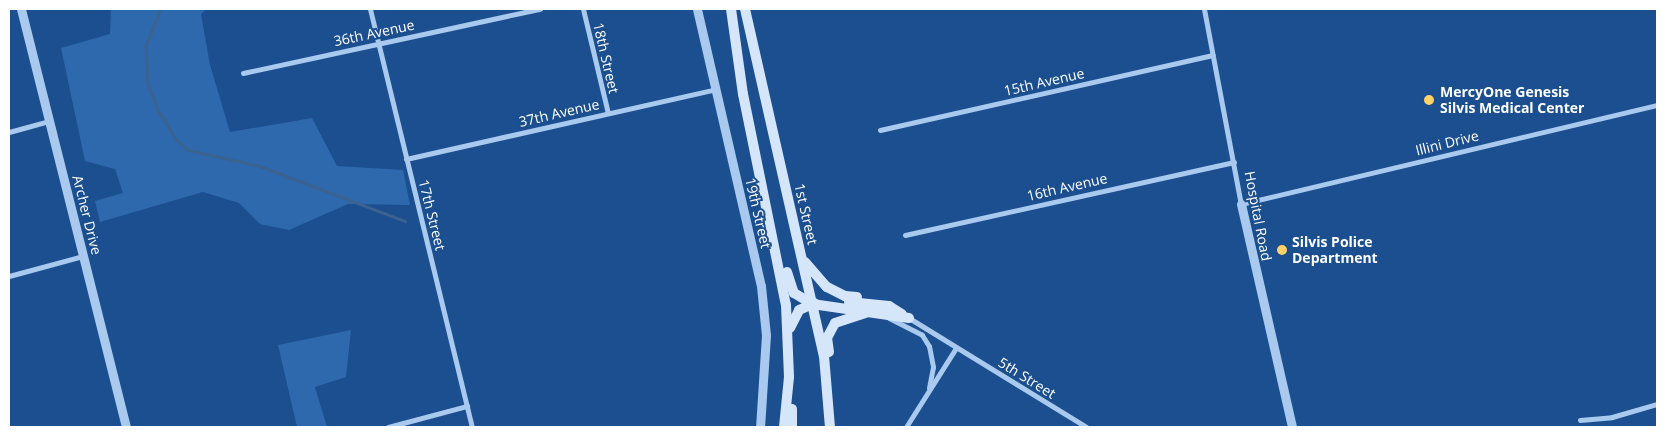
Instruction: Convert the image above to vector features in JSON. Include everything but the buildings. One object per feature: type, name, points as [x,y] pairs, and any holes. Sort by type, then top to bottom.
[{"type":"main road","name":"19th Street","points":[[731,9],[754,153],[782,277],[789,363],[784,427]]},
{"type":"main road","name":"1st Street","points":[[745,9],[827,371],[830,427]]},
{"type":"main road","points":[[754,153],[776,221],[791,287],[799,297],[812,304],[907,316]]},
{"type":"main road","points":[[801,256],[814,275],[833,290],[845,296],[891,301],[907,316]]},
{"type":"main road","points":[[788,334],[796,314],[812,304],[823,300],[878,304],[907,316]]},
{"type":"main road","points":[[836,427],[828,334],[839,320],[879,312]]},
{"type":"main road","points":[[789,363],[792,427]]},
{"type":"street","name":"Archer Drive","points":[[21,9],[126,427]]},
{"type":"street","name":"17th Street","points":[[370,9],[472,427]]},
{"type":"street","name":"36th Avenue","points":[[243,73],[540,9]]},
{"type":"street","name":"18th Street","points":[[583,9],[608,113]]},
{"type":"street","name":"19th Street","points":[[698,9],[761,286],[766,335],[760,427]]},
{"type":"street","name":"Hospital Road","points":[[1204,9],[1241,204],[1292,427]]},
{"type":"street","name":"15th Avenue","points":[[880,130],[1213,55]]},
{"type":"street","name":"37th Avenue","points":[[406,159],[716,89]]},
{"type":"street","name":"Illini Drive","points":[[1241,204],[1657,105]]},
{"type":"street","points":[[9,132],[49,121]]},
{"type":"street","name":"16th Avenue","points":[[905,234],[1234,162]]},
{"type":"street","points":[[9,276],[83,256]]},
{"type":"street","points":[[879,312],[922,335],[932,360],[929,388]]},
{"type":"street","name":"5th Street","points":[[907,316],[923,324],[956,348],[1086,427]]},
{"type":"street","points":[[906,427],[956,348]]},
{"type":"street","points":[[1580,420],[1612,417],[1657,404]]},
{"type":"street","points":[[388,427],[467,406]]},
{"type":"shaded area","points":[[111,9],[206,9],[201,14],[210,65],[230,132],[312,118],[337,166],[403,170],[410,205],[348,204],[289,230],[260,224],[239,203],[203,192],[100,222],[95,201],[123,193],[115,169],[85,161],[61,48],[110,34]]},
{"type":"shaded area","points":[[351,330],[346,377],[315,387],[327,427],[297,427],[278,345]]},
{"type":"waterway","points":[[161,9],[146,46],[148,84],[160,113],[177,140],[188,150],[260,166],[405,221]]},
{"type":"place","name":"MercyOne Genesis Silvis Medical Center","points":[[1429,100]]},
{"type":"place","name":"Silvis Police Department","points":[[1282,250]]}]
